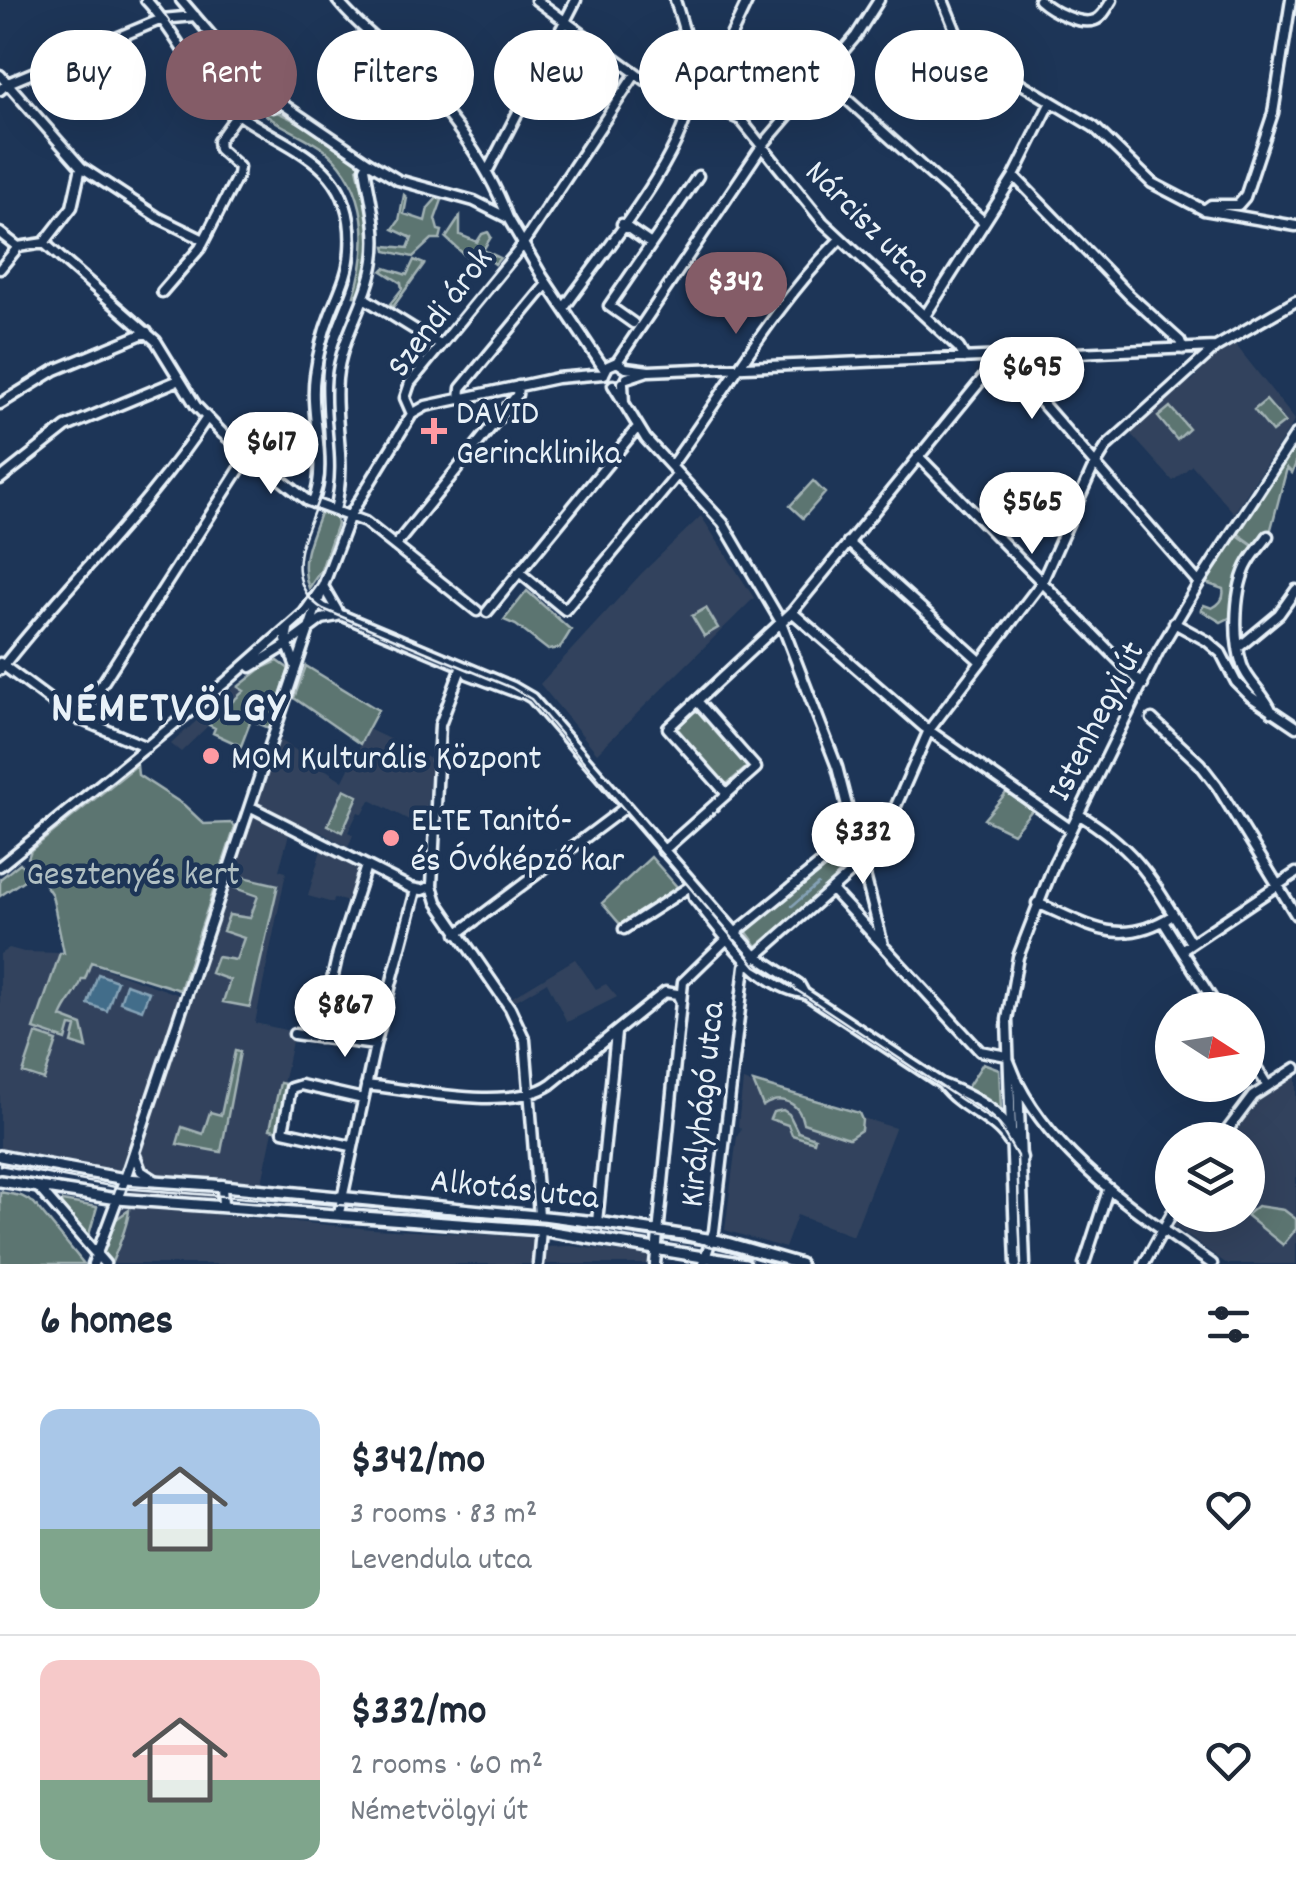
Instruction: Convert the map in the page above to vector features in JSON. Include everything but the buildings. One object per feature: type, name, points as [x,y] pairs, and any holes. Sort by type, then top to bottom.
[{"type":"main road","name":"Alkotás utca","points":[[0,1156],[124,1179],[596,1222],[712,1239],[800,1264]]},
{"type":"main road","name":"Alkotás utca","points":[[0,1181],[117,1199],[541,1230],[744,1264]]},
{"type":"main road","points":[[714,1264],[729,1260]]},
{"type":"street","points":[[146,0],[170,30]]},
{"type":"street","points":[[182,0],[206,30]]},
{"type":"street","points":[[336,0],[391,52],[442,110],[488,172],[508,218],[605,372]]},
{"type":"street","name":"Nárcisz utca","points":[[536,0],[639,75]]},
{"type":"street","points":[[488,172],[576,0]]},
{"type":"street","points":[[675,0],[684,30]]},
{"type":"street","points":[[734,30],[748,0]]},
{"type":"street","points":[[855,37],[878,0]]},
{"type":"street","points":[[943,0],[956,32],[970,50],[998,72],[1094,126],[1142,176],[1204,210],[1238,219],[1296,226]]},
{"type":"street","points":[[1038,0],[1064,14],[1093,21],[1100,18],[1112,0]]},
{"type":"street","points":[[1204,210],[1211,205],[1238,206],[1245,197],[1278,90],[1291,0]]},
{"type":"street","points":[[0,90],[8,83],[162,19],[195,16]]},
{"type":"street","name":"Szendi árok","points":[[412,414],[405,402],[406,390],[524,242],[636,73]]},
{"type":"street","points":[[0,75],[81,167],[159,218],[204,240]]},
{"type":"street","points":[[925,316],[1014,176],[1051,102]]},
{"type":"street","points":[[855,107],[984,222]]},
{"type":"street","points":[[297,114],[398,180],[491,207],[508,218]]},
{"type":"street","points":[[162,292],[204,240],[239,172],[217,143],[235,120]]},
{"type":"street","points":[[250,120],[307,154],[329,176],[346,210],[350,239],[346,274],[320,344],[314,377],[320,472],[313,503]]},
{"type":"street","points":[[564,308],[673,151],[685,120]]},
{"type":"street","name":"Nárcisz utca","points":[[739,120],[840,240],[925,316],[965,358]]},
{"type":"street","points":[[785,120],[762,146],[620,373],[625,409],[637,428],[724,524],[781,622],[837,766],[883,945]]},
{"type":"street","points":[[335,510],[342,447],[337,396],[339,367],[349,330],[364,298],[377,238],[364,168],[368,162]]},
{"type":"street","points":[[0,269],[18,247],[44,243],[72,207],[81,167]]},
{"type":"street","points":[[633,323],[609,306],[698,176]]},
{"type":"street","points":[[1014,176],[1183,348]]},
{"type":"street","points":[[491,207],[495,187]]},
{"type":"street","points":[[622,224],[651,244]]},
{"type":"street","points":[[0,233],[18,247]]},
{"type":"street","points":[[519,572],[565,610],[675,470],[740,366],[802,278],[840,240]]},
{"type":"street","points":[[44,243],[147,332],[206,419],[248,456],[313,503],[365,522],[482,611],[519,572],[637,428]]},
{"type":"street","points":[[460,399],[461,388],[547,284]]},
{"type":"street","points":[[364,298],[440,346]]},
{"type":"street","points":[[751,959],[849,874],[902,799],[929,730],[1042,582],[1096,462],[1107,446],[1216,347],[1296,302]]},
{"type":"street","points":[[0,404],[54,370],[147,332]]},
{"type":"street","points":[[590,346],[620,373]]},
{"type":"street","points":[[93,1264],[251,807],[316,602],[350,515],[412,414],[422,408],[518,386],[605,372],[1216,347]]},
{"type":"street","points":[[1001,356],[1198,583]]},
{"type":"street","points":[[726,794],[668,728],[792,612],[1001,356]]},
{"type":"street","points":[[605,372],[620,373]]},
{"type":"street","points":[[0,478],[66,427],[179,380]]},
{"type":"street","points":[[395,546],[517,395],[518,386]]},
{"type":"street","points":[[147,747],[79,720],[1,666],[170,472],[206,419]]},
{"type":"street","name":"Istenhegyi út","points":[[1016,1264],[1007,1056],[1011,986],[1037,903],[1174,623],[1296,434]]},
{"type":"street","points":[[79,720],[248,456]]},
{"type":"street","points":[[918,456],[1143,685]]},
{"type":"street","points":[[1268,536],[1244,574],[1238,648],[1245,672],[1265,694],[1272,712]]},
{"type":"street","points":[[848,542],[980,661]]},
{"type":"street","points":[[323,586],[342,616]]},
{"type":"street","points":[[1238,648],[1278,614],[1296,590]]},
{"type":"street","points":[[316,602],[462,666],[468,674],[526,694],[542,707],[692,886],[694,898],[751,959],[799,984],[804,993],[942,1084],[967,1094],[998,1115],[1018,1141],[1022,1158]]},
{"type":"street","points":[[0,866],[226,682],[316,602]]},
{"type":"street","points":[[792,612],[929,730],[1070,829]]},
{"type":"street","points":[[226,682],[288,645],[322,619],[342,616]]},
{"type":"street","points":[[1174,623],[1207,641],[1221,653],[1236,682],[1296,727]]},
{"type":"street","points":[[288,630],[288,645],[296,667]]},
{"type":"street","points":[[462,666],[440,725],[432,886],[457,934],[519,1024],[528,1054],[539,1216]]},
{"type":"street","points":[[663,851],[756,768],[697,700]]},
{"type":"street","points":[[1152,719],[1218,786],[1296,915]]},
{"type":"street","points":[[251,807],[416,890],[432,886]]},
{"type":"street","points":[[457,934],[626,808]]},
{"type":"street","points":[[1078,814],[1135,856],[1191,943]]},
{"type":"street","points":[[655,1264],[686,976],[841,846],[880,828]]},
{"type":"street","points":[[319,1038],[338,953],[366,866]]},
{"type":"street","points":[[1181,950],[1296,872]]},
{"type":"street","points":[[624,929],[692,886]]},
{"type":"street","points":[[339,1214],[362,1099],[416,890]]},
{"type":"street","points":[[832,890],[980,1050],[1007,1056]]},
{"type":"street","points":[[1037,903],[1097,928],[1122,933],[1141,932],[1173,914]]},
{"type":"street","points":[[1163,921],[1208,992]]},
{"type":"street","name":"Királyhágó utca","points":[[704,1260],[712,1239],[742,975],[751,959]]},
{"type":"street","points":[[366,1085],[501,1100],[530,1096],[551,1084],[664,992],[677,994],[681,1002]]},
{"type":"street","points":[[596,1222],[616,1032]]},
{"type":"street","points":[[294,1034],[375,1045]]},
{"type":"street","name":"Istenhegyi út","points":[[1007,1056],[1018,1084],[1025,1264]]},
{"type":"street","points":[[1232,1122],[1244,1105],[1267,1085],[1296,1068]]},
{"type":"street","points":[[942,1084],[953,1099],[1005,1136],[1012,1152]]},
{"type":"street","points":[[1018,1084],[1081,1164],[1108,1190],[1155,1224]]},
{"type":"street","points":[[351,1146],[283,1131],[294,1086],[362,1099]]},
{"type":"street","points":[[998,1115],[1004,1116],[1009,1110]]},
{"type":"street","points":[[134,1152],[141,1171],[159,1182]]},
{"type":"street","points":[[222,1186],[223,1206]]},
{"type":"street","points":[[38,1187],[105,1264]]},
{"type":"street","points":[[1084,1264],[1108,1190]]},
{"type":"street","points":[[538,1264],[541,1230]]},
{"type":"street","points":[[1144,1264],[1160,1232]]},
{"type":"street","points":[[1166,1232],[1207,1262]]},
{"type":"shaded area","points":[[1235,344],[1295,420],[1234,513],[1192,465],[1173,481],[1130,433],[1184,383],[1192,381],[1213,356]]},
{"type":"shaded area","points":[[701,516],[754,598],[597,753],[540,684],[642,573]]},
{"type":"shaded area","points":[[235,686],[245,690],[181,752],[171,744]]},
{"type":"shaded area","points":[[368,729],[431,759],[426,825],[370,800],[363,814],[358,812],[348,832],[353,835],[348,847],[320,832],[314,841],[290,830],[279,870],[286,872],[255,1023],[294,1032],[261,1187],[220,1182],[218,1215],[371,1229],[536,1237],[534,1264],[115,1264],[100,1248],[115,1210],[115,1170],[0,1148],[0,954],[9,948],[60,953],[188,998],[277,738],[343,781]]},
{"type":"shaded area","points":[[321,850],[359,870],[348,902],[334,898],[333,903],[308,896]]},
{"type":"shaded area","points":[[575,959],[596,989],[606,984],[617,997],[567,1022],[547,982],[513,1002],[511,998]]},
{"type":"shaded area","points":[[98,974],[117,981],[107,1011],[88,1004]]},
{"type":"shaded area","points":[[126,984],[149,992],[142,1010],[120,1002]]},
{"type":"shaded area","points":[[1296,1073],[1296,1264],[1227,1264],[1182,1232],[1265,1232],[1265,1122],[1241,1122],[1255,1102],[1265,1102],[1265,1094]]},
{"type":"shaded area","points":[[743,1081],[895,1128],[853,1236],[797,1215],[785,1248],[725,1230],[741,1129],[738,1126]]},
{"type":"shaded area","points":[[545,1247],[649,1255],[648,1264],[544,1264]]},
{"type":"green space","points":[[274,120],[297,122],[361,165],[357,168],[372,229],[360,297],[354,296],[364,238],[358,200],[340,166],[308,139]]},
{"type":"green space","points":[[404,195],[404,214],[425,221],[428,208],[437,198],[442,200],[435,219],[442,231],[440,239],[432,239],[413,257],[386,251],[385,246],[408,248],[412,238],[393,229],[399,221]]},
{"type":"green space","points":[[460,217],[460,235],[477,242],[488,232],[491,237],[483,250],[500,258],[495,264],[478,251],[469,259],[446,238]]},
{"type":"green space","points":[[414,260],[424,264],[393,307],[390,304],[402,289],[401,283],[382,271],[385,268],[407,275]]},
{"type":"green space","points":[[1266,400],[1285,422],[1272,432],[1254,410]]},
{"type":"green space","points":[[1170,407],[1189,429],[1177,440],[1158,417]]},
{"type":"green space","points":[[1296,443],[1296,463],[1292,473],[1287,468],[1271,529],[1254,545],[1237,533]]},
{"type":"green space","points":[[813,481],[825,493],[803,518],[790,506]]},
{"type":"green space","points":[[323,512],[335,517],[337,524],[321,570],[309,588],[305,559]]},
{"type":"green space","points":[[1236,534],[1253,546],[1240,571],[1233,616],[1221,622],[1201,610],[1204,605],[1212,608],[1223,598],[1223,589],[1206,583]]},
{"type":"green space","points":[[527,591],[571,630],[560,648],[548,650],[504,620]]},
{"type":"green space","points":[[706,608],[718,628],[704,636],[692,616]]},
{"type":"green space","points":[[278,661],[289,669],[269,728],[251,720],[241,746],[213,733],[215,728],[210,722],[244,691],[238,687]]},
{"type":"green space","points":[[306,666],[378,710],[360,744],[294,698]]},
{"type":"green space","points":[[694,711],[700,712],[747,767],[728,783],[677,728]]},
{"type":"green space","name":"Gesztenyés kert","points":[[137,765],[138,775],[184,805],[204,824],[232,823],[235,827],[180,990],[91,962],[61,1017],[82,1025],[87,1048],[72,1043],[76,1027],[70,1026],[66,1040],[34,1029],[60,953],[64,953],[52,895],[28,858],[31,850]]},
{"type":"green space","points":[[344,789],[358,796],[342,832],[328,825]]},
{"type":"green space","points":[[1007,792],[1032,810],[1013,833],[984,819]]},
{"type":"green space","points":[[849,849],[854,856],[844,873],[757,946],[746,931]]},
{"type":"green space","points":[[651,857],[678,888],[620,924],[602,903]]},
{"type":"green space","points":[[20,863],[30,876],[0,896],[0,879]]},
{"type":"green space","points":[[239,876],[278,885],[250,1007],[223,1002],[230,980],[211,973],[217,957],[236,960],[244,938],[223,931],[229,915],[250,918],[258,896],[235,888]]},
{"type":"green space","points":[[36,1034],[57,1041],[44,1080],[23,1073]]},
{"type":"green space","points":[[235,1051],[240,1052],[221,1152],[177,1144],[182,1127],[203,1134],[210,1112],[221,1115]]},
{"type":"green space","points":[[983,1063],[999,1069],[1001,1109],[967,1088]]},
{"type":"green space","points":[[753,1082],[859,1113],[861,1130],[849,1138],[803,1123],[798,1110],[788,1102],[763,1106]]},
{"type":"green space","points":[[280,1083],[291,1085],[281,1131],[270,1129]]},
{"type":"green space","points":[[783,1110],[798,1132],[815,1138],[814,1142],[792,1135],[788,1125],[770,1119],[773,1112]]},
{"type":"green space","points":[[0,1192],[34,1203],[84,1264],[0,1264]]},
{"type":"green space","points":[[62,1201],[97,1207],[88,1238],[61,1204]]},
{"type":"green space","points":[[1265,1207],[1284,1210],[1296,1219],[1296,1229],[1283,1245],[1265,1230]]},
{"type":"green space","points":[[129,1210],[112,1262],[103,1252],[115,1220]]},
{"type":"waterway","points":[[792,906],[818,884]]},
{"type":"tram line","points":[[154,0],[221,92],[327,165],[342,184],[353,208],[357,255],[323,365],[324,478],[299,560],[300,578],[307,594],[323,609],[531,699],[756,966],[999,1125],[1017,1156],[1021,1264]]},
{"type":"tram line","points":[[0,1165],[121,1188],[544,1221],[684,1240],[783,1264]]},
{"type":"place","name":"DAVID Gerincklinika","points":[[434,431]]},
{"type":"place","name":"MOM Kulturális Központ","points":[[211,756]]},
{"type":"place","name":"ELTE Tanitó- és Óvóképző kar","points":[[391,838]]},
{"type":"district","name":"NÉMETVÖLGY","points":[[169,704]]}]
